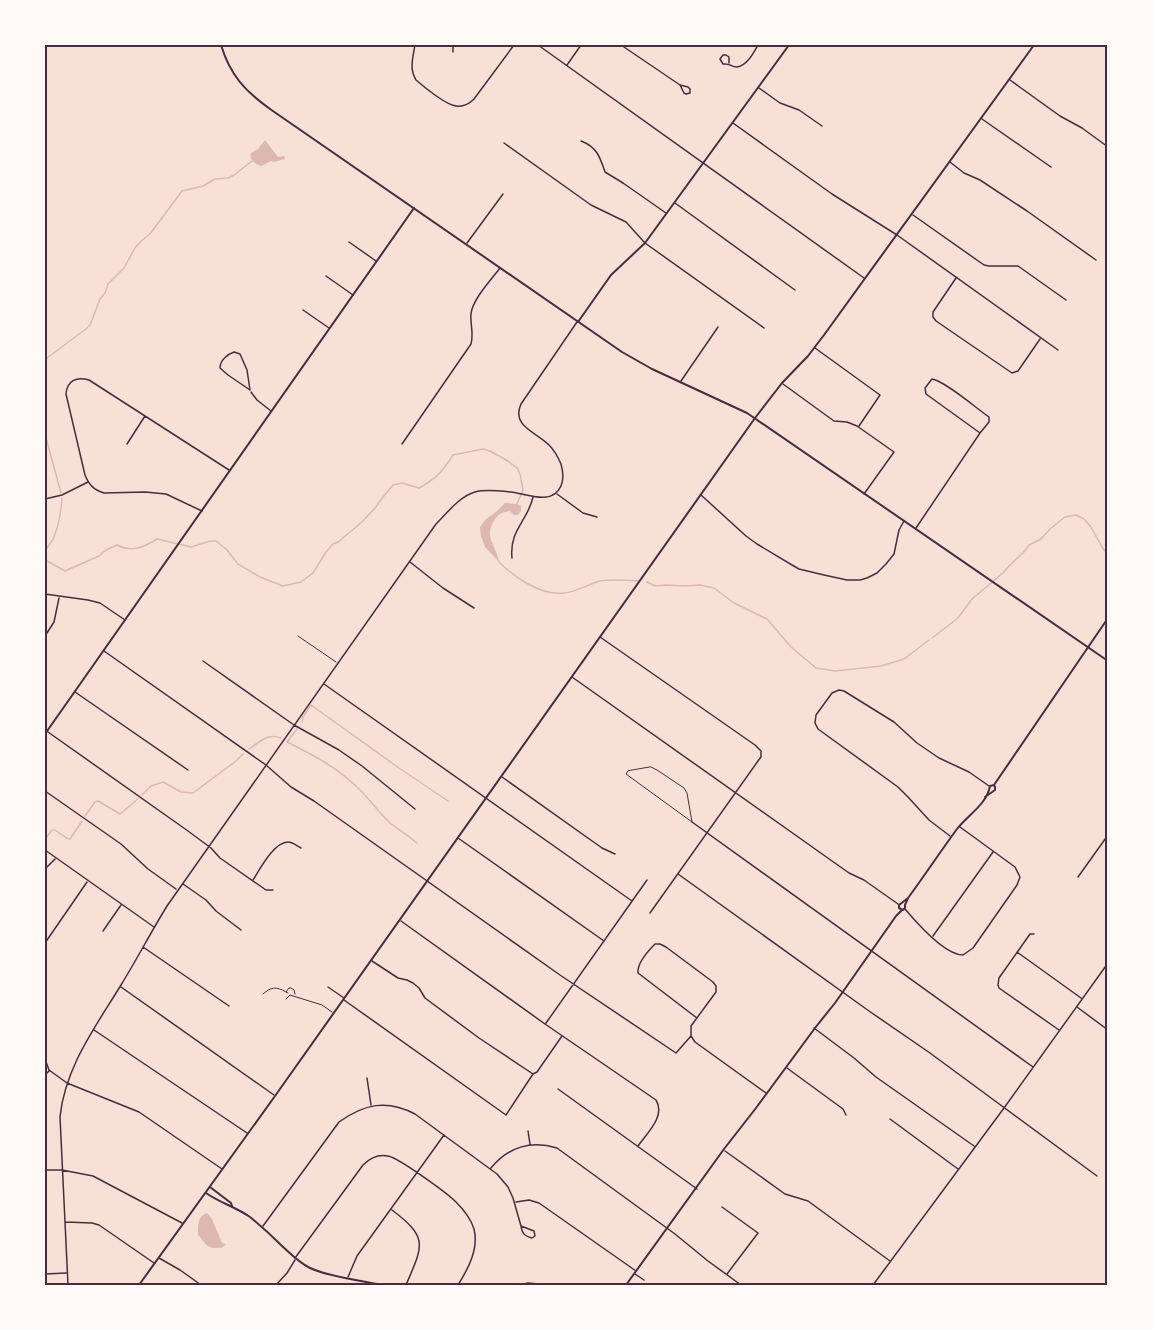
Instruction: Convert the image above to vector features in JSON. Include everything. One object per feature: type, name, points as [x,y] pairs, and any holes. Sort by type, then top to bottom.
[{"type":"street","points":[[221,45],[227,63],[235,76],[258,100],[633,359],[755,418],[1108,661]]},
{"type":"street","points":[[415,45],[412,68],[416,80],[450,104],[459,106],[469,104],[474,99],[514,45]]},
{"type":"street","points":[[453,45],[453,52]]},
{"type":"street","points":[[538,45],[865,279]]},
{"type":"street","points":[[567,66],[581,45]]},
{"type":"street","points":[[621,45],[680,85]]},
{"type":"street","points":[[729,63],[732,66],[741,66],[758,45]]},
{"type":"street","points":[[68,1285],[60,1117],[67,1083],[81,1051],[182,883],[436,524],[464,498],[474,493],[484,491],[549,497],[561,486],[563,478],[560,461],[550,446],[522,424],[518,411],[521,404],[611,275],[645,243],[789,45]]},
{"type":"street","points":[[139,1285],[428,881],[700,494],[782,383],[815,348],[1034,45]]},
{"type":"street","points":[[1009,79],[1108,147]]},
{"type":"street","points":[[758,88],[780,103],[799,110],[822,126]]},
{"type":"street","points":[[981,118],[1051,167]]},
{"type":"street","points":[[733,122],[832,194],[897,235],[1058,350]]},
{"type":"street","points":[[581,141],[598,153],[605,172],[666,213]]},
{"type":"street","points":[[504,143],[591,205],[626,222],[645,243],[764,328]]},
{"type":"street","points":[[950,162],[1027,211],[1096,260]]},
{"type":"street","points":[[467,244],[503,194]]},
{"type":"street","points":[[674,203],[795,290]]},
{"type":"street","points":[[273,890],[266,890],[220,858],[209,846],[46,733],[414,208]]},
{"type":"street","points":[[912,214],[984,265],[1018,266],[1066,300]]},
{"type":"street","points":[[348,242],[377,262]]},
{"type":"street","points":[[402,444],[471,344],[472,308],[500,267]]},
{"type":"street","points":[[326,276],[353,295]]},
{"type":"street","points":[[956,278],[933,312],[936,321],[1012,373],[1018,371],[1041,338]]},
{"type":"street","points":[[303,310],[330,329]]},
{"type":"street","points":[[680,381],[718,327]]},
{"type":"street","points":[[815,348],[880,395],[858,427]]},
{"type":"street","points":[[250,390],[247,370],[241,356],[238,352],[232,352],[222,361],[220,368],[250,390],[257,400],[271,412]]},
{"type":"street","points":[[202,511],[166,494],[104,493],[94,489],[85,475],[66,394],[67,387],[74,380],[81,378],[89,380],[230,471]]},
{"type":"street","points":[[916,529],[989,422],[989,417],[935,379],[930,380],[925,388],[926,394],[980,433]]},
{"type":"street","points":[[782,383],[834,421],[847,422],[858,427],[894,452],[864,494]]},
{"type":"street","points":[[127,444],[145,416]]},
{"type":"street","points":[[45,499],[62,495],[88,482]]},
{"type":"street","points":[[556,493],[583,513],[597,517]]},
{"type":"street","points":[[700,494],[746,536],[792,565],[799,569],[847,580],[864,579],[881,570],[894,554],[899,530],[904,521]]},
{"type":"street","points":[[512,558],[513,539],[531,506],[533,496]]},
{"type":"street","points":[[410,561],[443,588],[474,608]]},
{"type":"street","points":[[45,594],[100,603],[125,620]]},
{"type":"street","points":[[45,636],[54,622],[59,596]]},
{"type":"street","points":[[626,1285],[724,1149],[872,952],[959,826],[980,805],[1108,618]]},
{"type":"street","points":[[600,637],[761,751],[761,757],[650,913]]},
{"type":"street","points":[[104,651],[266,765],[291,787],[676,1053],[691,1036]]},
{"type":"street","points":[[203,661],[294,725],[347,755],[415,809]]},
{"type":"street","points":[[571,677],[849,873],[864,880],[902,907],[932,937],[956,955],[966,954],[973,948],[1019,880],[1019,873],[1015,867],[959,826]]},
{"type":"street","points":[[324,684],[632,902]]},
{"type":"street","points":[[951,837],[929,820],[898,787],[818,729],[815,717],[832,693],[836,690],[844,691],[894,722],[939,759],[969,772],[990,789],[996,789],[994,785]]},
{"type":"street","points":[[75,692],[188,770]]},
{"type":"street","points":[[501,777],[602,848],[615,854]]},
{"type":"street","points":[[45,791],[121,844],[148,869],[178,890]]},
{"type":"street","points":[[692,822],[1033,1067]]},
{"type":"street","points":[[1078,877],[1108,835]]},
{"type":"street","points":[[458,838],[603,941]]},
{"type":"street","points":[[253,880],[276,847],[287,842],[301,848]]},
{"type":"street","points":[[45,850],[154,927]]},
{"type":"street","points":[[932,937],[993,852]]},
{"type":"street","points":[[45,869],[55,858]]},
{"type":"street","points":[[678,874],[930,1053],[1097,1176]]},
{"type":"street","points":[[545,1024],[647,880]]},
{"type":"street","points":[[45,943],[87,881]]},
{"type":"street","points":[[182,883],[241,930]]},
{"type":"street","points":[[103,931],[121,905]]},
{"type":"street","points":[[400,920],[656,1100],[659,1104],[659,1114],[638,1146]]},
{"type":"street","points":[[1034,934],[1030,934],[1017,952],[999,978],[998,985],[1059,1031]]},
{"type":"street","points":[[697,1018],[638,973],[640,963],[655,944],[666,947],[716,986],[716,993],[691,1026],[691,1036],[698,1046],[766,1093]]},
{"type":"street","points":[[143,947],[229,1006]]},
{"type":"street","points":[[1017,952],[1082,999]]},
{"type":"street","points":[[371,961],[398,978],[413,983],[425,998],[533,1074]]},
{"type":"street","points":[[873,1285],[1108,963]]},
{"type":"street","points":[[120,986],[275,1096]]},
{"type":"street","points":[[328,987],[506,1115],[533,1074],[537,1072],[563,1035]]},
{"type":"street","points":[[1077,1007],[1108,1030]]},
{"type":"street","points":[[94,1029],[248,1134]]},
{"type":"street","points":[[814,1029],[876,1077],[975,1147]]},
{"type":"street","points":[[45,1059],[50,1070],[67,1083],[139,1112],[223,1169]]},
{"type":"street","points":[[786,1067],[843,1109],[846,1115]]},
{"type":"street","points":[[45,1075],[50,1070]]},
{"type":"street","points":[[367,1077],[372,1106]]},
{"type":"street","points":[[558,1089],[697,1189]]},
{"type":"street","points":[[262,1227],[339,1122],[353,1112],[372,1106],[391,1106],[408,1111],[490,1168],[508,1187],[515,1202],[521,1226],[523,1234],[532,1238],[535,1236],[534,1231],[521,1226]]},
{"type":"street","points":[[890,1119],[958,1169]]},
{"type":"street","points":[[528,1131],[530,1145]]},
{"type":"street","points":[[348,1278],[357,1256],[444,1135]]},
{"type":"street","points":[[490,1168],[507,1153],[519,1147],[548,1146],[563,1152],[741,1285]]},
{"type":"street","points":[[724,1149],[785,1194],[808,1202],[890,1262]]},
{"type":"street","points":[[276,1285],[287,1273],[360,1169],[370,1159],[383,1156],[393,1157],[454,1200],[474,1228],[474,1250],[469,1266],[458,1285]]},
{"type":"street","points":[[45,1170],[62,1170],[93,1176],[183,1224]]},
{"type":"street","points":[[210,1187],[232,1206]]},
{"type":"street","points":[[206,1193],[232,1206],[262,1227],[295,1259],[313,1269],[381,1285]]},
{"type":"street","points":[[515,1202],[529,1200],[539,1203],[644,1280]]},
{"type":"street","points":[[722,1207],[758,1233],[727,1275]]},
{"type":"street","points":[[390,1209],[410,1225],[417,1233],[419,1241],[418,1257],[406,1285]]},
{"type":"street","points":[[65,1222],[99,1225],[155,1263]]},
{"type":"street","points":[[159,1257],[201,1285]]},
{"type":"street","points":[[45,1274],[67,1274]]},
{"type":"street","points":[[519,1285],[527,1283],[550,1285]]},
{"type":"lane","points":[[298,636],[338,663]]},
{"type":"lane","points":[[654,768],[684,788],[692,822],[627,776],[626,773],[654,768]]},
{"type":"lane","points":[[262,994],[274,987],[281,988],[290,995],[322,1005],[334,1013]]},
{"type":"lane","points":[[286,992],[291,988],[295,996]]},
{"type":"lane","points":[[286,999],[290,995]]},
{"type":"shaded area","points":[[265,140],[278,157],[284,156],[285,159],[271,161],[261,166],[253,161],[251,153],[258,149]]},
{"type":"shaded area","points":[[505,503],[521,506],[521,511],[518,515],[510,511],[500,514],[491,527],[490,537],[499,562],[485,547],[480,527]]},
{"type":"shaded area","points":[[207,1213],[222,1243],[226,1244],[222,1248],[208,1246],[198,1235],[200,1219]]},
{"type":"waterway","points":[[45,364],[47,358],[90,325],[108,284],[124,268],[135,248],[150,234],[182,191],[203,186],[215,179],[228,178],[252,161]]},
{"type":"waterway","points":[[45,434],[61,493]]},
{"type":"waterway","points":[[45,560],[65,571],[117,545],[128,549],[138,548],[157,539],[191,547],[216,541],[238,564],[260,577],[283,586],[301,582],[313,573],[333,544],[362,522],[393,485],[402,483],[419,488],[439,474],[453,455],[483,449],[517,468],[523,490],[517,504]]},
{"type":"waterway","points":[[45,552],[57,529],[62,498]]},
{"type":"waterway","points":[[932,638],[958,618],[972,599],[1003,573],[1029,545],[1041,539],[1065,517],[1076,515],[1084,519],[1108,555]]},
{"type":"waterway","points":[[499,562],[512,574],[546,592],[564,593],[600,581],[638,581]]},
{"type":"waterway","points":[[647,582],[655,586],[700,585],[714,588],[734,603],[767,619],[791,647],[816,668],[835,671],[881,666],[904,659],[929,640]]},
{"type":"waterway","points":[[302,722],[311,705],[448,801]]},
{"type":"waterway","points":[[297,729],[287,742],[342,774],[390,823],[417,843]]},
{"type":"waterway","points":[[249,749],[268,737],[281,738]]},
{"type":"waterway","points":[[142,795],[151,786],[163,782],[181,792],[193,793],[243,754]]},
{"type":"waterway","points":[[85,816],[98,801],[120,814],[138,799]]},
{"type":"waterway","points":[[45,839],[52,830],[70,839],[82,821]]}]
